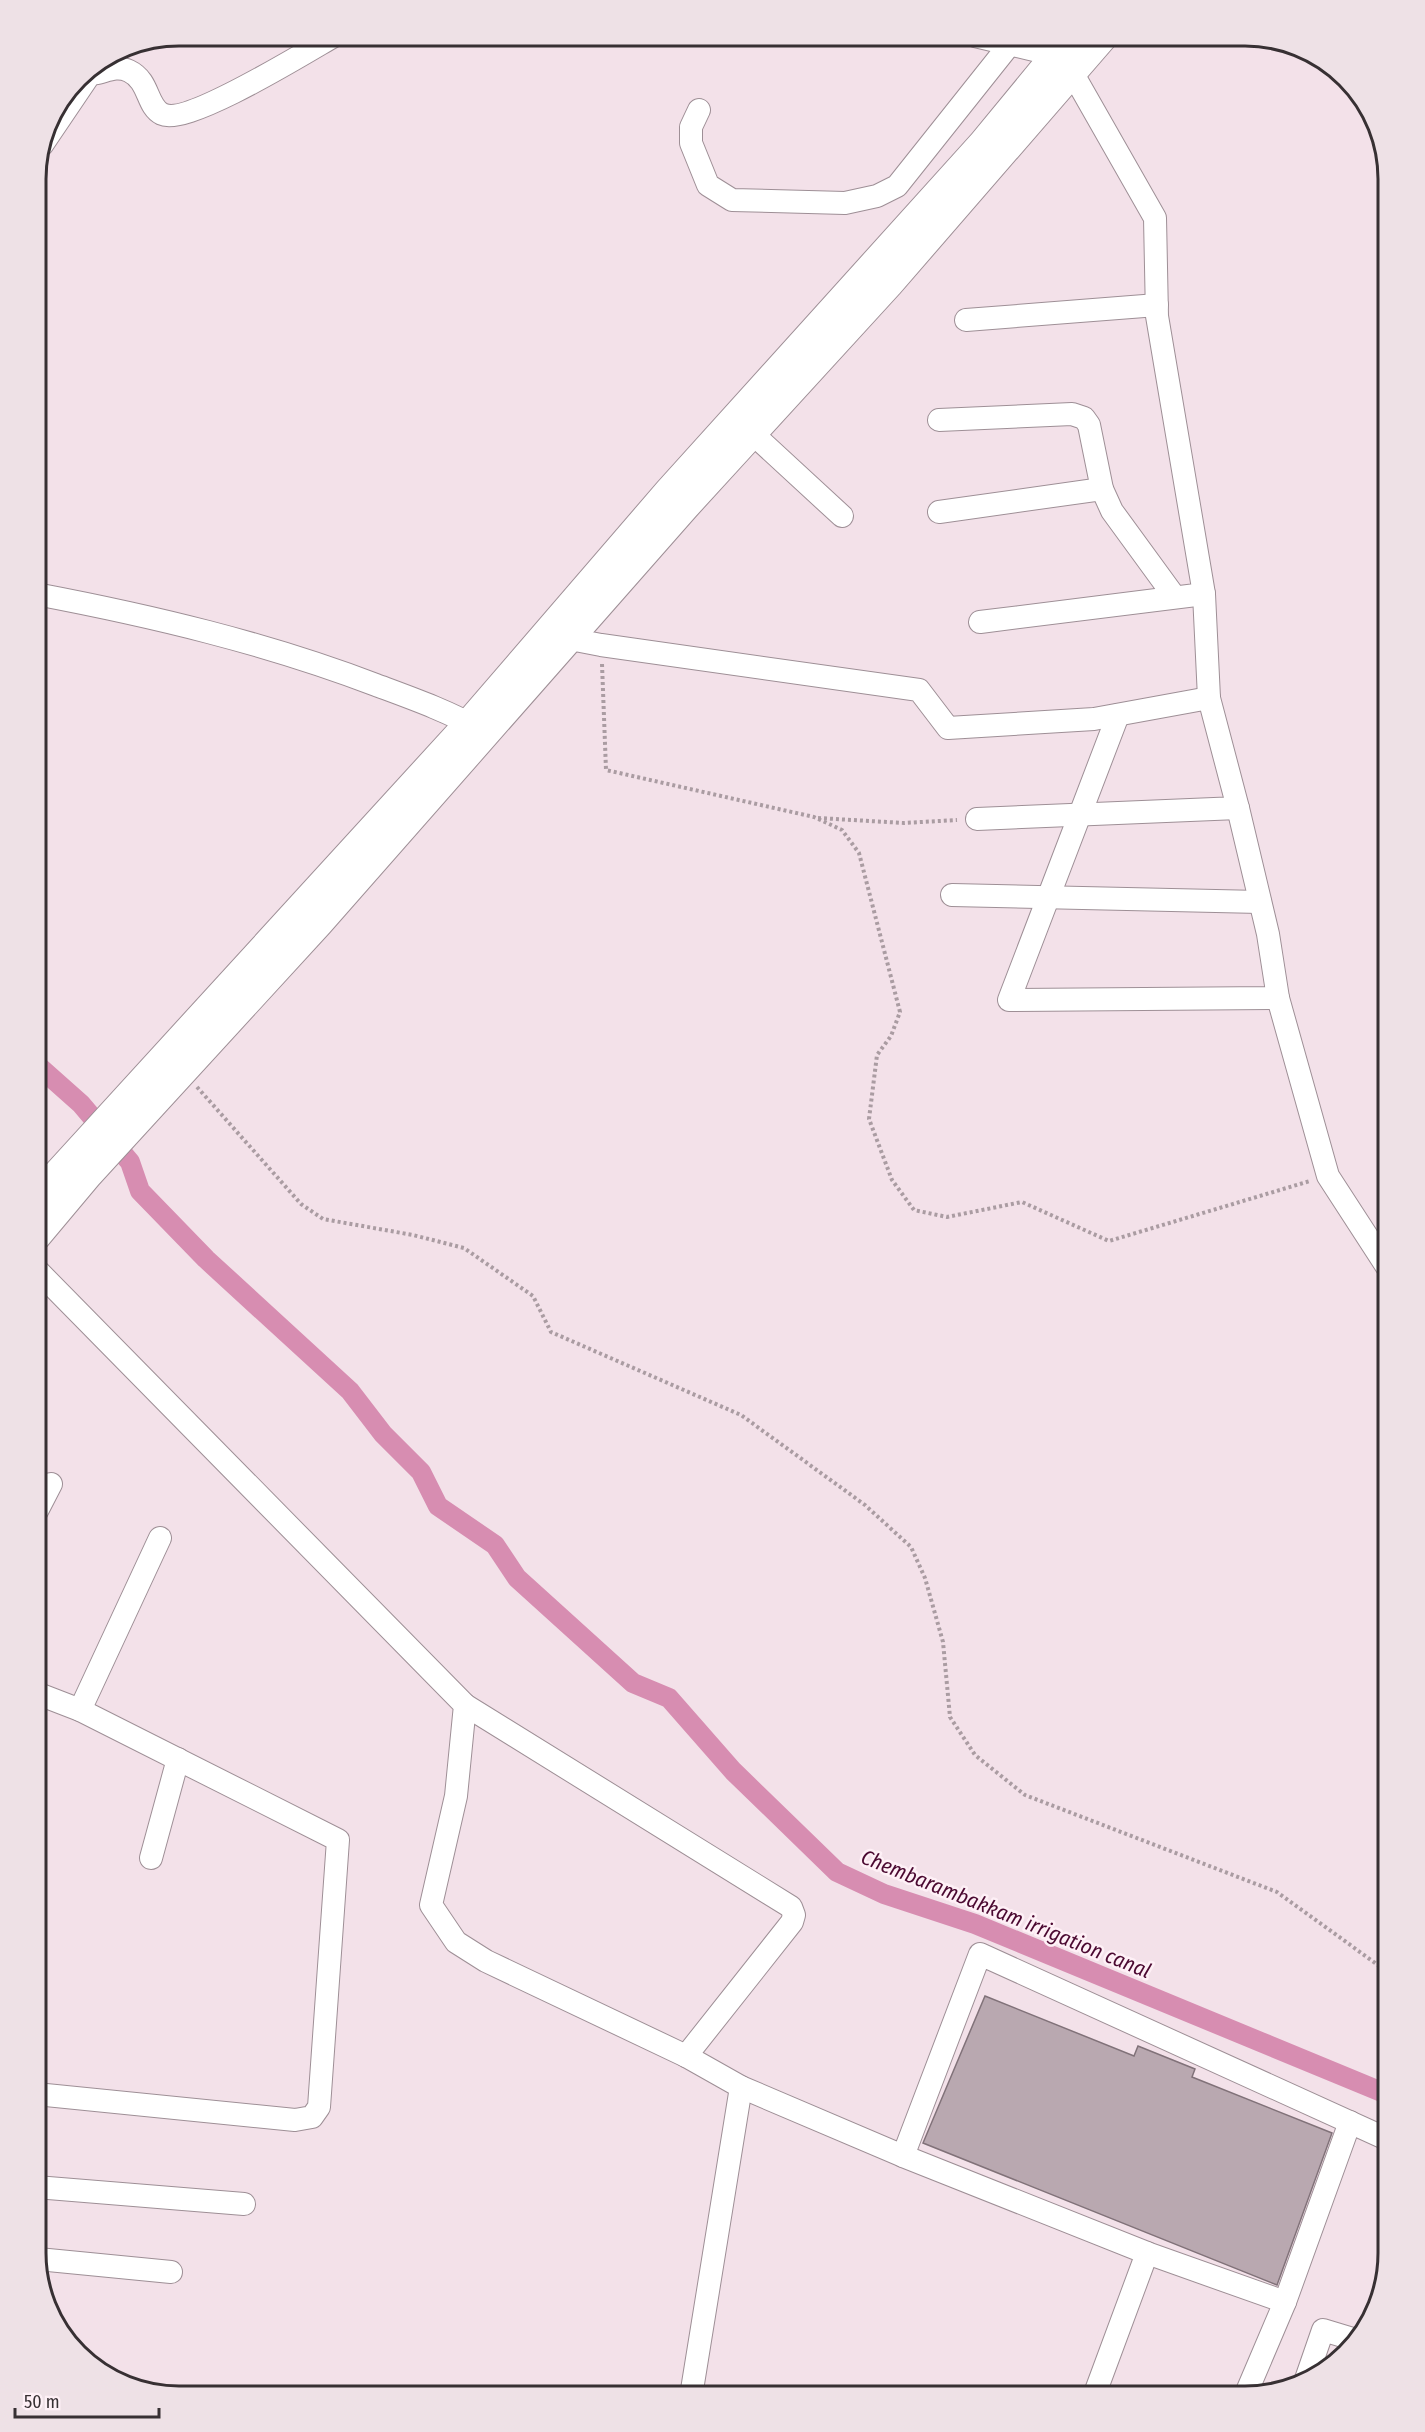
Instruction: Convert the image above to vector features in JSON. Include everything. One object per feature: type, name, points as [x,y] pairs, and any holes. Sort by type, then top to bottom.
[{"type":"main road","points":[[150,1090],[182,1071],[969,160],[1066,55],[1082,47]]},
{"type":"main road","points":[[560,633],[753,434],[889,284],[1066,55]]},
{"type":"main road","points":[[46,1221],[79,1167],[478,729]]},
{"type":"main road","points":[[47,1190],[79,1167]]},
{"type":"street","points":[[105,70],[112,68],[129,71],[143,81],[152,102],[161,113],[177,117],[260,79],[317,46]]},
{"type":"street","points":[[699,110],[691,127],[691,142],[708,184],[732,200],[845,203],[877,196],[897,186],[1008,47]]},
{"type":"street","points":[[1024,47],[1066,55],[1155,218],[1156,304],[1204,594],[1209,698],[1260,902],[1278,998],[1328,1176],[1378,1253]]},
{"type":"street","points":[[966,320],[1156,304]]},
{"type":"street","points":[[939,420],[1072,414],[1084,418],[1089,425],[1102,489],[1112,511],[1174,596]]},
{"type":"street","points":[[753,434],[842,516]]},
{"type":"street","points":[[939,512],[1102,489]]},
{"type":"street","points":[[980,622],[1204,594]]},
{"type":"street","points":[[47,596],[110,608],[224,635],[338,670],[478,729]]},
{"type":"street","points":[[560,633],[601,645],[919,690],[948,728],[1094,719],[1209,698]]},
{"type":"street","points":[[1118,715],[1009,1000],[1278,998]]},
{"type":"street","points":[[977,819],[1238,808]]},
{"type":"street","points":[[952,895],[1260,902]]},
{"type":"street","points":[[46,1280],[465,1705],[790,1907],[794,1915],[792,1922],[686,2056]]},
{"type":"street","points":[[46,1493],[51,1484]]},
{"type":"street","points":[[80,1710],[160,1538]]},
{"type":"street","points":[[46,1697],[80,1710],[339,1839],[319,2108],[312,2117],[295,2120],[46,2095]]},
{"type":"street","points":[[465,1705],[456,1796],[431,1905],[456,1942],[486,1961],[686,2056],[741,2087],[903,2156],[1147,2253],[1285,2302]]},
{"type":"street","points":[[151,1858],[178,1759]]},
{"type":"street","points":[[903,2156],[980,1954],[1378,2135]]},
{"type":"street","points":[[693,2385],[741,2087]]},
{"type":"street","points":[[1249,2386],[1285,2302],[1350,2122]]},
{"type":"street","points":[[46,2188],[244,2205]]},
{"type":"street","points":[[1098,2386],[1147,2253]]},
{"type":"street","points":[[47,2260],[171,2272]]},
{"type":"street","points":[[1310,2369],[1323,2330],[1347,2337]]},
{"type":"path","points":[[601,645],[606,770],[814,818],[904,823],[977,819]]},
{"type":"path","points":[[814,818],[842,831],[859,853],[900,1012],[891,1036],[877,1055],[869,1119],[892,1180],[914,1210],[947,1217],[1022,1202],[1108,1241],[1328,1176]]},
{"type":"path","points":[[182,1071],[301,1204],[323,1219],[413,1235],[464,1248],[533,1296],[551,1332],[741,1415],[866,1505],[911,1547],[925,1578],[943,1642],[950,1717],[975,1755],[1025,1795],[1277,1892],[1378,1965]]},
{"type":"building","points":[[985,1996],[1134,2056],[1138,2046],[1195,2069],[1192,2077],[1332,2133],[1277,2285],[923,2143]]},
{"type":"waterway","name":"Chembarambakkam irrigation canal","points":[[47,1073],[81,1104],[130,1162],[140,1191],[206,1259],[350,1391],[383,1434],[421,1472],[438,1506],[495,1545],[517,1578],[633,1683],[669,1698],[733,1771],[837,1872],[884,1894],[975,1924],[1378,2090]]}]
